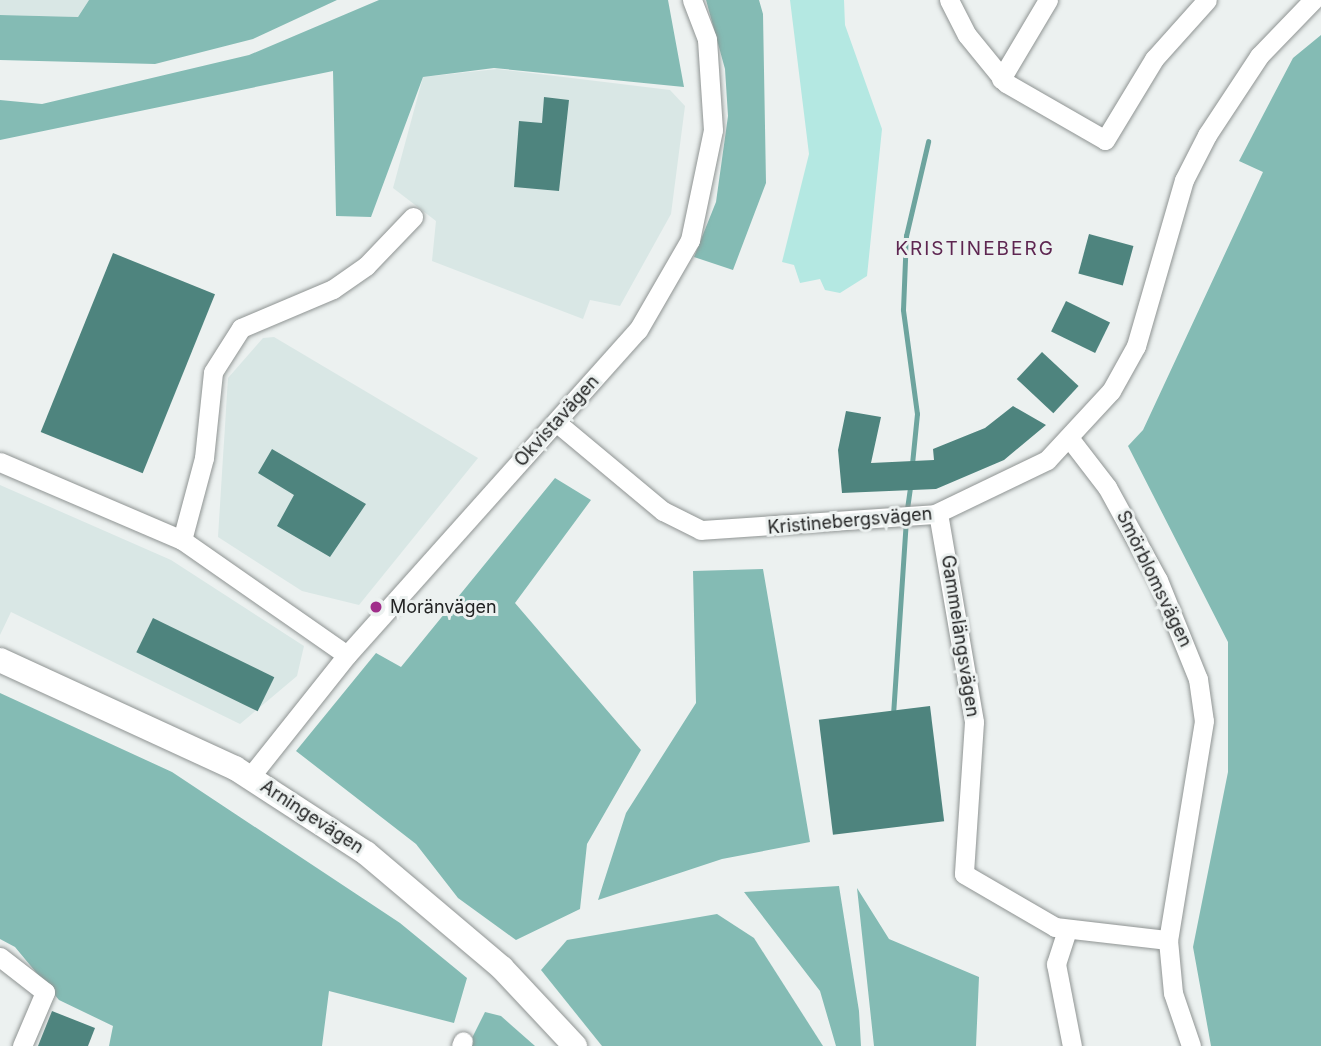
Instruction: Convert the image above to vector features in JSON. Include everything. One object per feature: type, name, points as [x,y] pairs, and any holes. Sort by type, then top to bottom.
[{"type":"main road","name":"Arningevägen","points":[[0,660],[137,719],[250,777],[366,853],[511,977],[575,1046]]},
{"type":"street","name":"Okvistavägen","points":[[250,777],[347,655],[638,330],[690,240],[713,130],[707,39],[692,0]]},
{"type":"street","points":[[949,0],[967,36],[1001,79],[1105,140],[1154,59],[1207,0]]},
{"type":"street","points":[[1001,79],[1048,0]]},
{"type":"street","name":"Kristinebergsvägen","points":[[556,422],[691,527],[735,531],[939,513],[1047,460],[1070,439],[1111,391],[1136,346],[1184,180],[1207,135],[1259,56],[1313,0]]},
{"type":"street","points":[[182,540],[204,458],[213,372],[241,328],[333,289],[366,266],[413,217]]},
{"type":"street","name":"Smörblomsvägen","points":[[1070,439],[1107,487],[1158,580],[1198,678],[1204,721],[1168,940],[1173,993],[1191,1046]]},
{"type":"street","points":[[0,462],[182,540],[347,655]]},
{"type":"street","name":"Gammelängsvägen","points":[[939,513],[974,722],[964,874],[1067,930],[1168,940]]},
{"type":"street","points":[[1067,930],[1056,964],[1072,1046]]},
{"type":"street","points":[[0,957],[45,992],[22,1046]]},
{"type":"shaded area","points":[[0,0],[89,0],[78,17],[0,15]]},
{"type":"shaded area","points":[[89,0],[337,0],[253,39],[155,64],[0,60],[0,15],[78,17]]},
{"type":"shaded area","points":[[379,0],[668,0],[684,87],[494,68],[423,77],[371,217],[336,216],[333,71],[0,140],[0,100],[42,104],[249,55]]},
{"type":"shaded area","points":[[706,0],[759,0],[763,14],[766,183],[733,270],[694,257],[716,202],[728,116],[725,69]]},
{"type":"shaded area","points":[[790,0],[844,0],[845,25],[882,129],[867,276],[840,293],[825,290],[820,279],[800,283],[794,265],[782,262],[809,154]]},
{"type":"shaded area","points":[[1321,35],[1321,1046],[1211,1046],[1193,947],[1228,772],[1228,642],[1128,446],[1143,430],[1263,172],[1239,161],[1293,58]]},
{"type":"shaded area","points":[[497,69],[670,90],[685,106],[671,214],[620,306],[590,300],[583,319],[432,261],[436,221],[393,188],[423,77]]},
{"type":"shaded area","points":[[274,337],[478,458],[359,605],[302,591],[218,537],[228,378],[263,338]]},
{"type":"shaded area","points":[[555,478],[591,500],[515,603],[641,750],[587,844],[580,909],[516,940],[458,898],[416,844],[296,751],[376,653],[401,667]]},
{"type":"shaded area","points":[[0,485],[171,560],[304,646],[297,676],[240,724],[11,612],[0,635]]},
{"type":"shaded area","points":[[763,569],[810,842],[722,859],[598,900],[626,813],[696,703],[693,571]]},
{"type":"shaded area","points":[[0,693],[172,772],[400,923],[467,978],[454,1023],[329,991],[322,1046],[109,1046],[113,1026],[59,1000],[15,947],[0,939]]},
{"type":"shaded area","points":[[839,886],[859,1011],[861,1046],[836,1046],[820,991],[744,892]]},
{"type":"shaded area","points":[[857,888],[889,939],[979,977],[976,1046],[874,1046]]},
{"type":"shaded area","points":[[717,914],[754,938],[823,1046],[602,1046],[541,970],[567,940]]},
{"type":"shaded area","points":[[485,1012],[501,1016],[535,1046],[468,1046]]},
{"type":"building","points":[[544,97],[569,100],[559,191],[514,187],[519,121],[542,123]]},
{"type":"building","points":[[1089,234],[1133,246],[1123,286],[1078,274]]},
{"type":"building","points":[[113,253],[215,294],[143,473],[41,432]]},
{"type":"building","points":[[1066,301],[1110,322],[1095,353],[1051,332]]},
{"type":"building","points":[[1042,352],[1079,386],[1053,413],[1017,379]]},
{"type":"building","points":[[1013,406],[1046,425],[1004,460],[936,489],[842,493],[838,450],[846,411],[881,417],[871,463],[934,460],[933,449],[985,428]]},
{"type":"building","points":[[272,449],[366,504],[330,557],[277,526],[294,495],[258,473]]},
{"type":"building","points":[[153,618],[274,677],[258,711],[136,652]]},
{"type":"building","points":[[930,706],[944,821],[833,835],[819,720]]},
{"type":"building","points":[[52,1011],[95,1028],[88,1046],[38,1046]]},
{"type":"waterway","points":[[912,464],[917,414],[903,310],[906,236],[928,142]]},
{"type":"waterway","points":[[907,509],[910,487]]},
{"type":"waterway","points":[[893,715],[906,521]]},
{"type":"place","name":"Moränvägen","points":[[376,607]]},
{"type":"district","name":"KRISTINEBERG","points":[[975,249]]}]
